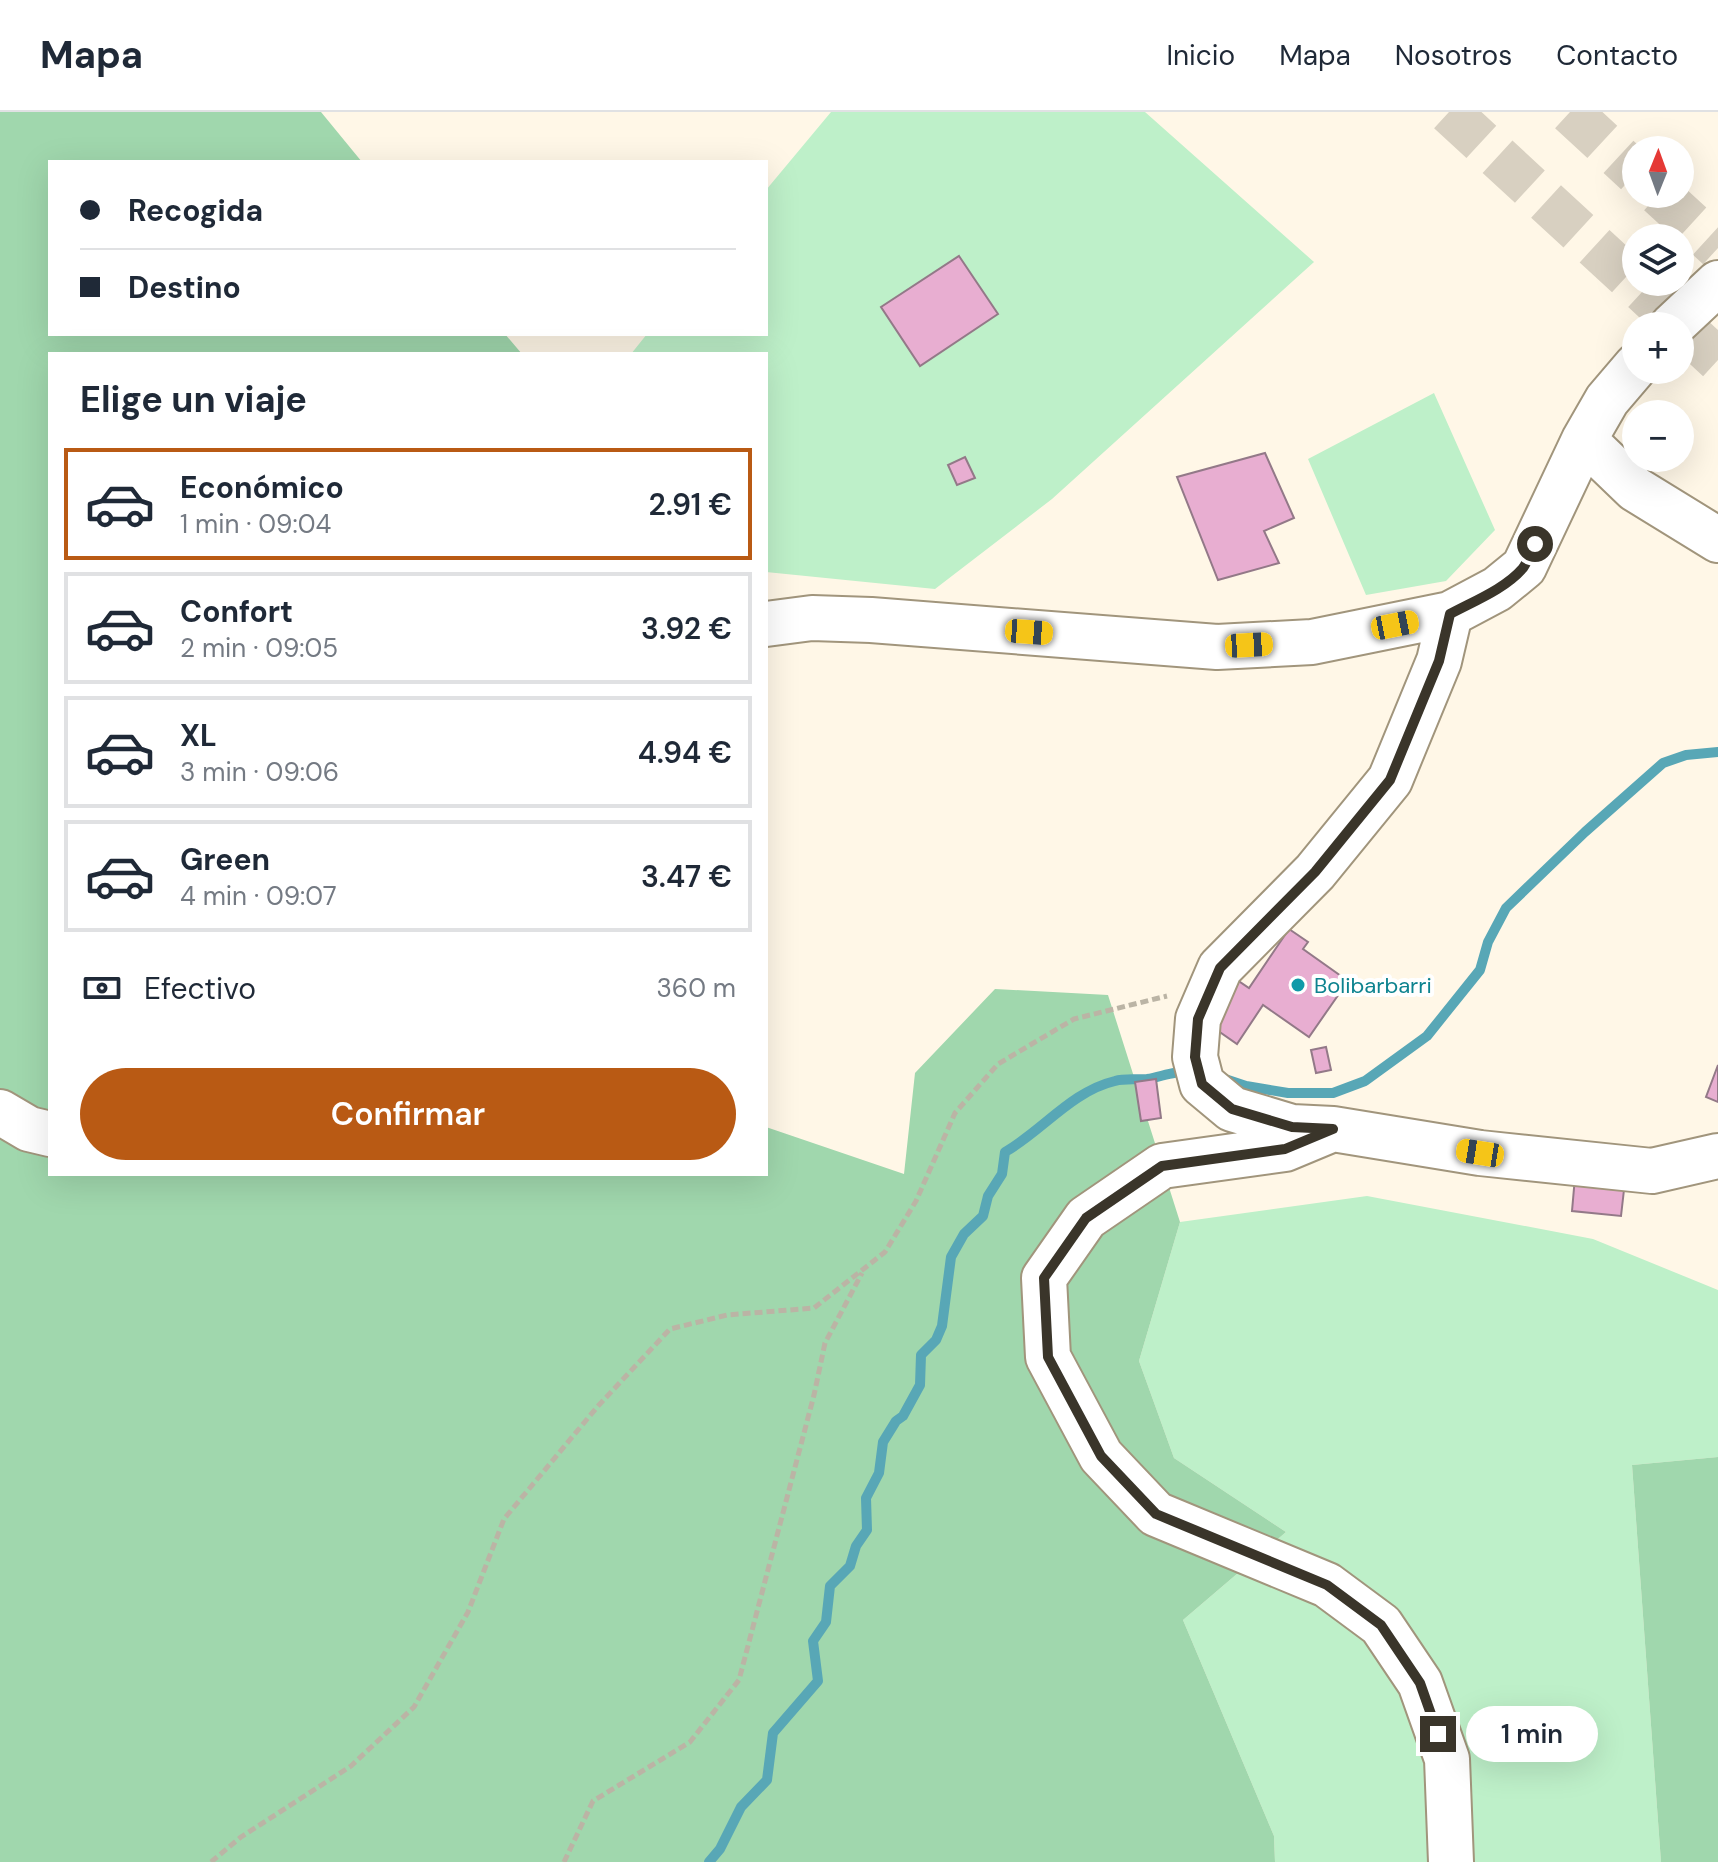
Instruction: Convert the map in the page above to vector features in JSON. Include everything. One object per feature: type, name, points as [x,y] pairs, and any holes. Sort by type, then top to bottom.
[{"type":"street","points":[[1687,312],[1718,283]]},
{"type":"street","points":[[768,624],[812,618],[871,620],[1217,647],[1312,642],[1450,614],[1497,589],[1524,567],[1584,440],[1607,400],[1622,382]]},
{"type":"street","points":[[1584,440],[1635,489],[1718,540]]},
{"type":"street","points":[[1450,614],[1439,661],[1390,780],[1315,872],[1220,968],[1198,1019],[1199,1071],[1232,1109],[1292,1127],[1333,1129],[1480,1153],[1652,1171],[1718,1156]]},
{"type":"street","points":[[0,1112],[29,1129],[48,1134]]},
{"type":"street","points":[[1333,1129],[1285,1149],[1162,1166],[1086,1218],[1044,1278],[1048,1357],[1101,1456],[1156,1514],[1327,1585],[1381,1625],[1420,1683],[1447,1759],[1451,1862]]},
{"type":"path","points":[[211,1862],[241,1837],[351,1766],[414,1707],[468,1612],[504,1519],[598,1406],[670,1329],[727,1315],[814,1308],[885,1252],[916,1201],[955,1113],[998,1064],[1074,1019],[1171,995]]},
{"type":"path","points":[[564,1862],[593,1801],[690,1742],[739,1680],[825,1343],[864,1269]]},
{"type":"green space","points":[[0,112],[321,112],[360,160],[48,160],[48,336],[507,336],[520,352],[48,352],[48,1176],[768,1176],[768,1128],[904,1174],[915,1073],[995,989],[1108,995],[1180,1222],[1139,1361],[1174,1458],[1286,1532],[1183,1620],[1274,1836],[1275,1862],[0,1862]]},
{"type":"green space","points":[[831,112],[1145,112],[1314,262],[1052,499],[935,589],[768,572],[768,352],[633,352],[645,336],[768,336],[768,188]]},
{"type":"green space","points":[[1434,393],[1495,530],[1446,581],[1366,595],[1308,459]]},
{"type":"green space","points":[[1367,1196],[1593,1239],[1718,1290],[1718,1457],[1632,1465],[1661,1862],[1275,1862],[1274,1836],[1183,1620],[1286,1532],[1174,1458],[1139,1361],[1180,1222]]},
{"type":"green space","points":[[1718,1457],[1718,1862],[1661,1862],[1632,1465]]},
{"type":"building","points":[[959,256],[998,314],[920,366],[881,307]]},
{"type":"building","points":[[1265,453],[1294,518],[1264,531],[1279,563],[1218,580],[1177,477]]},
{"type":"building","points":[[965,457],[975,478],[957,485],[948,465]]},
{"type":"building","name":"Bolibarbarri","points":[[1289,929],[1308,942],[1303,949],[1348,981],[1309,1037],[1263,1005],[1237,1044],[1204,1021],[1234,978],[1249,988]]},
{"type":"building","points":[[1326,1047],[1331,1070],[1316,1073],[1311,1050]]},
{"type":"building","points":[[1718,1065],[1718,1102],[1706,1097]]},
{"type":"building","points":[[1156,1079],[1161,1118],[1141,1121],[1135,1082]]},
{"type":"building","points":[[1575,1177],[1625,1181],[1621,1216],[1572,1211]]},
{"type":"waterway","points":[[1225,1079],[1288,1093],[1333,1093],[1365,1081],[1427,1036],[1480,970],[1488,942],[1506,908],[1585,832],[1663,763],[1686,755],[1718,752]]},
{"type":"waterway","points":[[709,1862],[720,1849],[741,1807],[767,1780],[773,1733],[818,1681],[813,1641],[826,1622],[830,1586],[850,1566],[856,1546],[867,1530],[866,1498],[879,1473],[883,1442],[896,1421],[903,1416],[920,1385],[921,1355],[936,1340],[942,1326],[951,1257],[964,1234],[983,1216],[988,1196],[1002,1174],[1005,1152],[1071,1102],[1099,1086],[1119,1080],[1190,1073]]},
{"type":"tunnel","points":[[1449,112],[1718,360]]},
{"type":"tunnel","points":[[1570,112],[1622,160]]},
{"type":"tunnel","points":[[1674,208],[1718,248]]},
{"type":"place","name":"Bolibarbarri","points":[[1298,985]]},
{"type":"route","points":[[1438,1734],[1420,1683],[1381,1625],[1327,1585],[1156,1514],[1101,1456],[1048,1357],[1044,1278],[1086,1218],[1162,1166],[1285,1149],[1333,1129],[1292,1127],[1232,1109],[1202,1084],[1195,1057],[1198,1019],[1220,968],[1315,872],[1390,780],[1439,661],[1450,614],[1497,589],[1524,567],[1535,544]]}]
